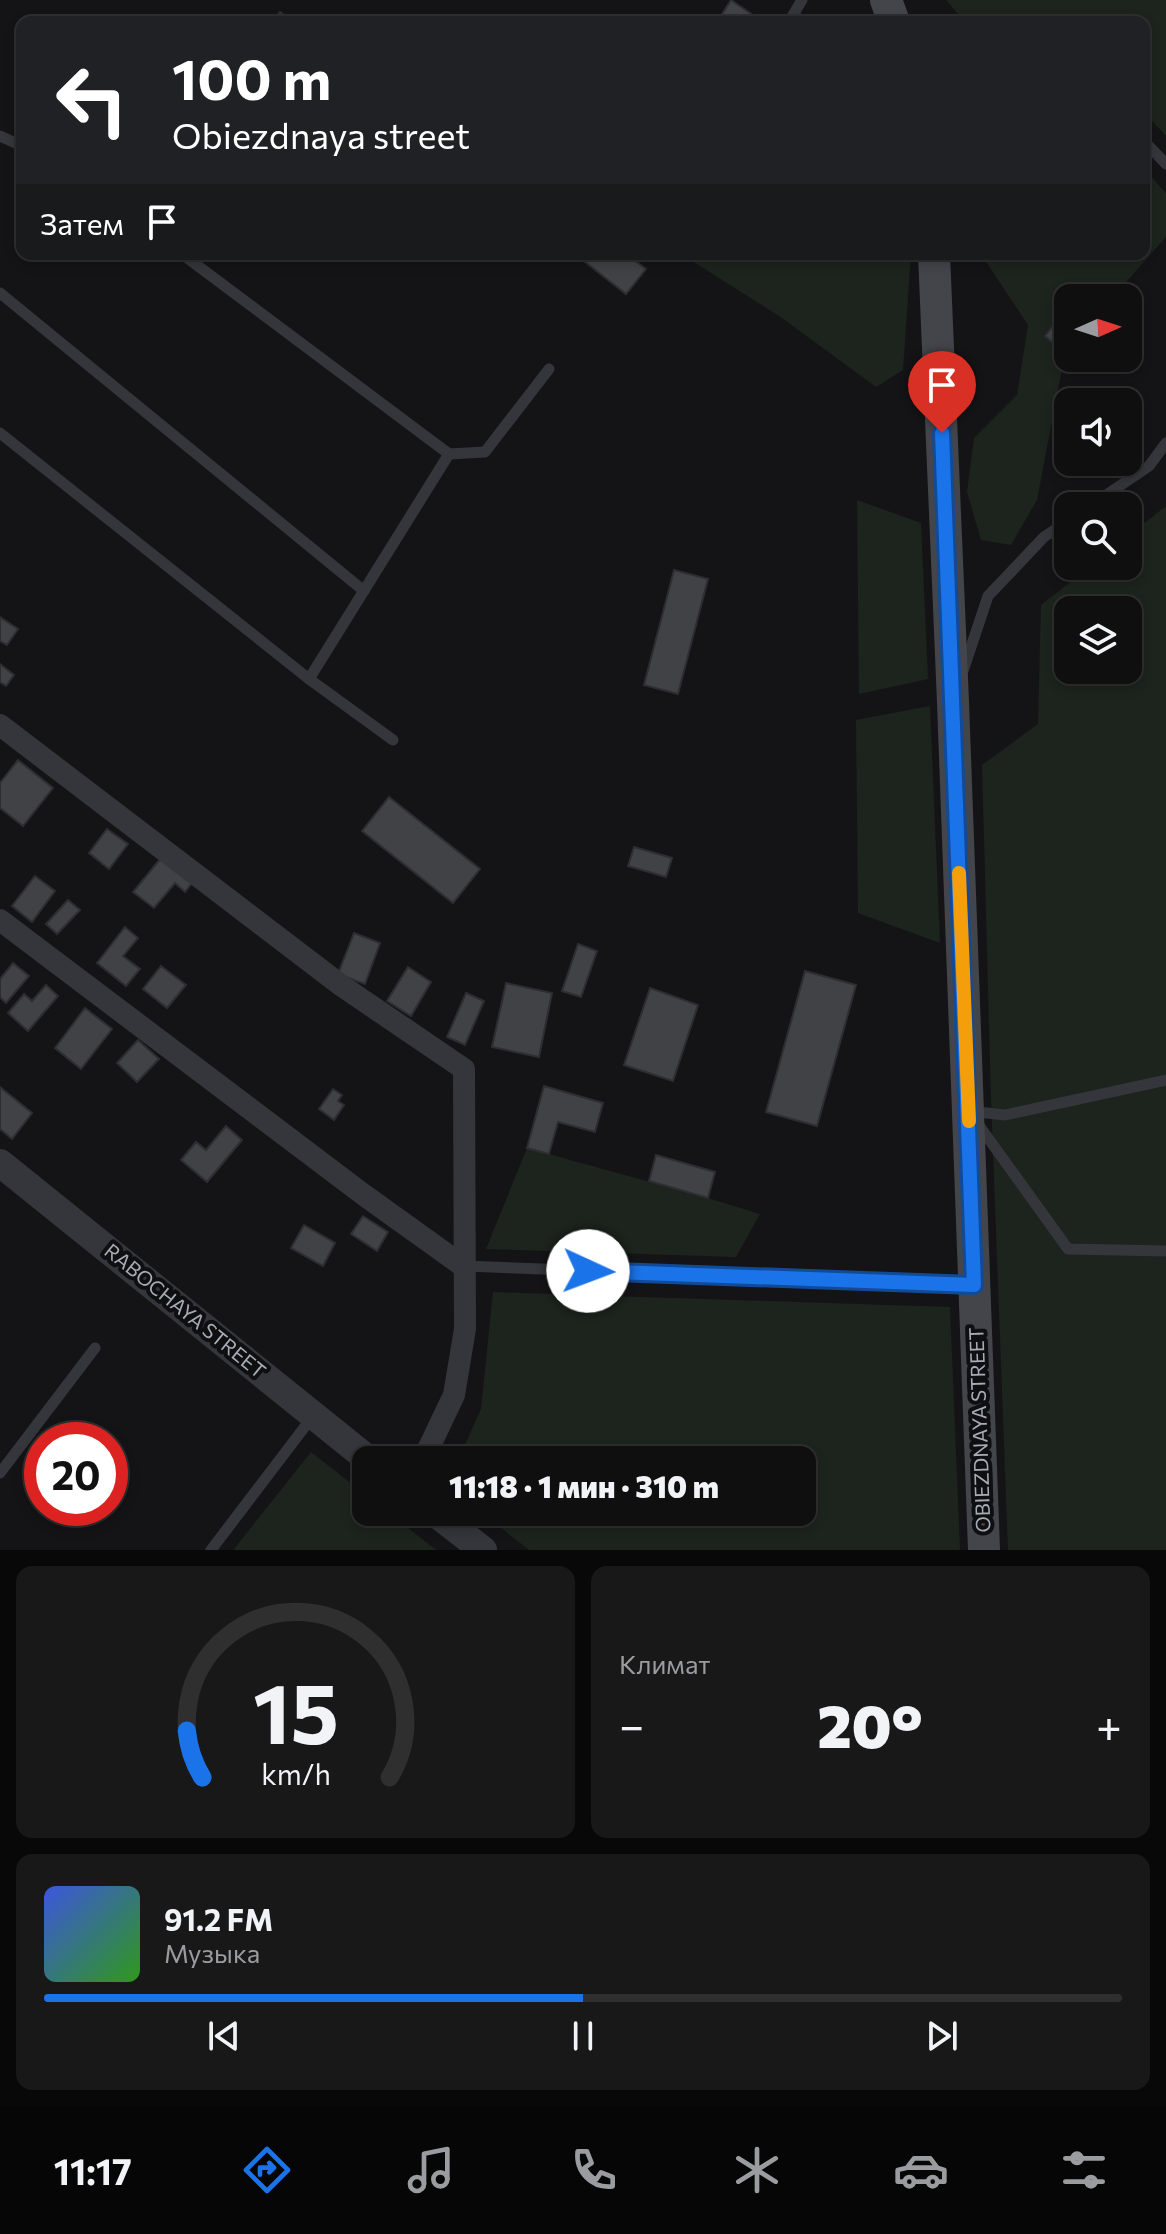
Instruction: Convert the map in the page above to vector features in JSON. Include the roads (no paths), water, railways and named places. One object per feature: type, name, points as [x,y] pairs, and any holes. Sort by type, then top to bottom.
[{"type":"main road","name":"OBIEZDNAYA STREET","points":[[934,260],[984,1550]]},
{"type":"street","points":[[0,725],[342,986],[464,1069],[465,1329],[454,1395],[430,1446]]},
{"type":"street","points":[[0,920],[463,1266]]},
{"type":"street","name":"RABOCHAYA STREET","points":[[0,1163],[352,1446]]},
{"type":"street","points":[[452,1526],[483,1550]]},
{"type":"lane","points":[[1150,147],[1166,164]]},
{"type":"lane","points":[[190,260],[449,454],[485,452],[549,369]]},
{"type":"lane","points":[[0,293],[364,591]]},
{"type":"lane","points":[[0,433],[309,679],[393,740]]},
{"type":"lane","points":[[1111,492],[1149,466],[1166,443]]},
{"type":"lane","points":[[309,679],[449,454]]},
{"type":"lane","points":[[953,702],[988,596],[1054,530]]},
{"type":"lane","points":[[968,1111],[1005,1115],[1166,1080]]},
{"type":"lane","points":[[968,1111],[1068,1249],[1166,1251]]},
{"type":"lane","points":[[463,1266],[974,1285]]},
{"type":"lane","points":[[0,1473],[95,1348]]},
{"type":"lane","points":[[211,1550],[313,1415]]}]
